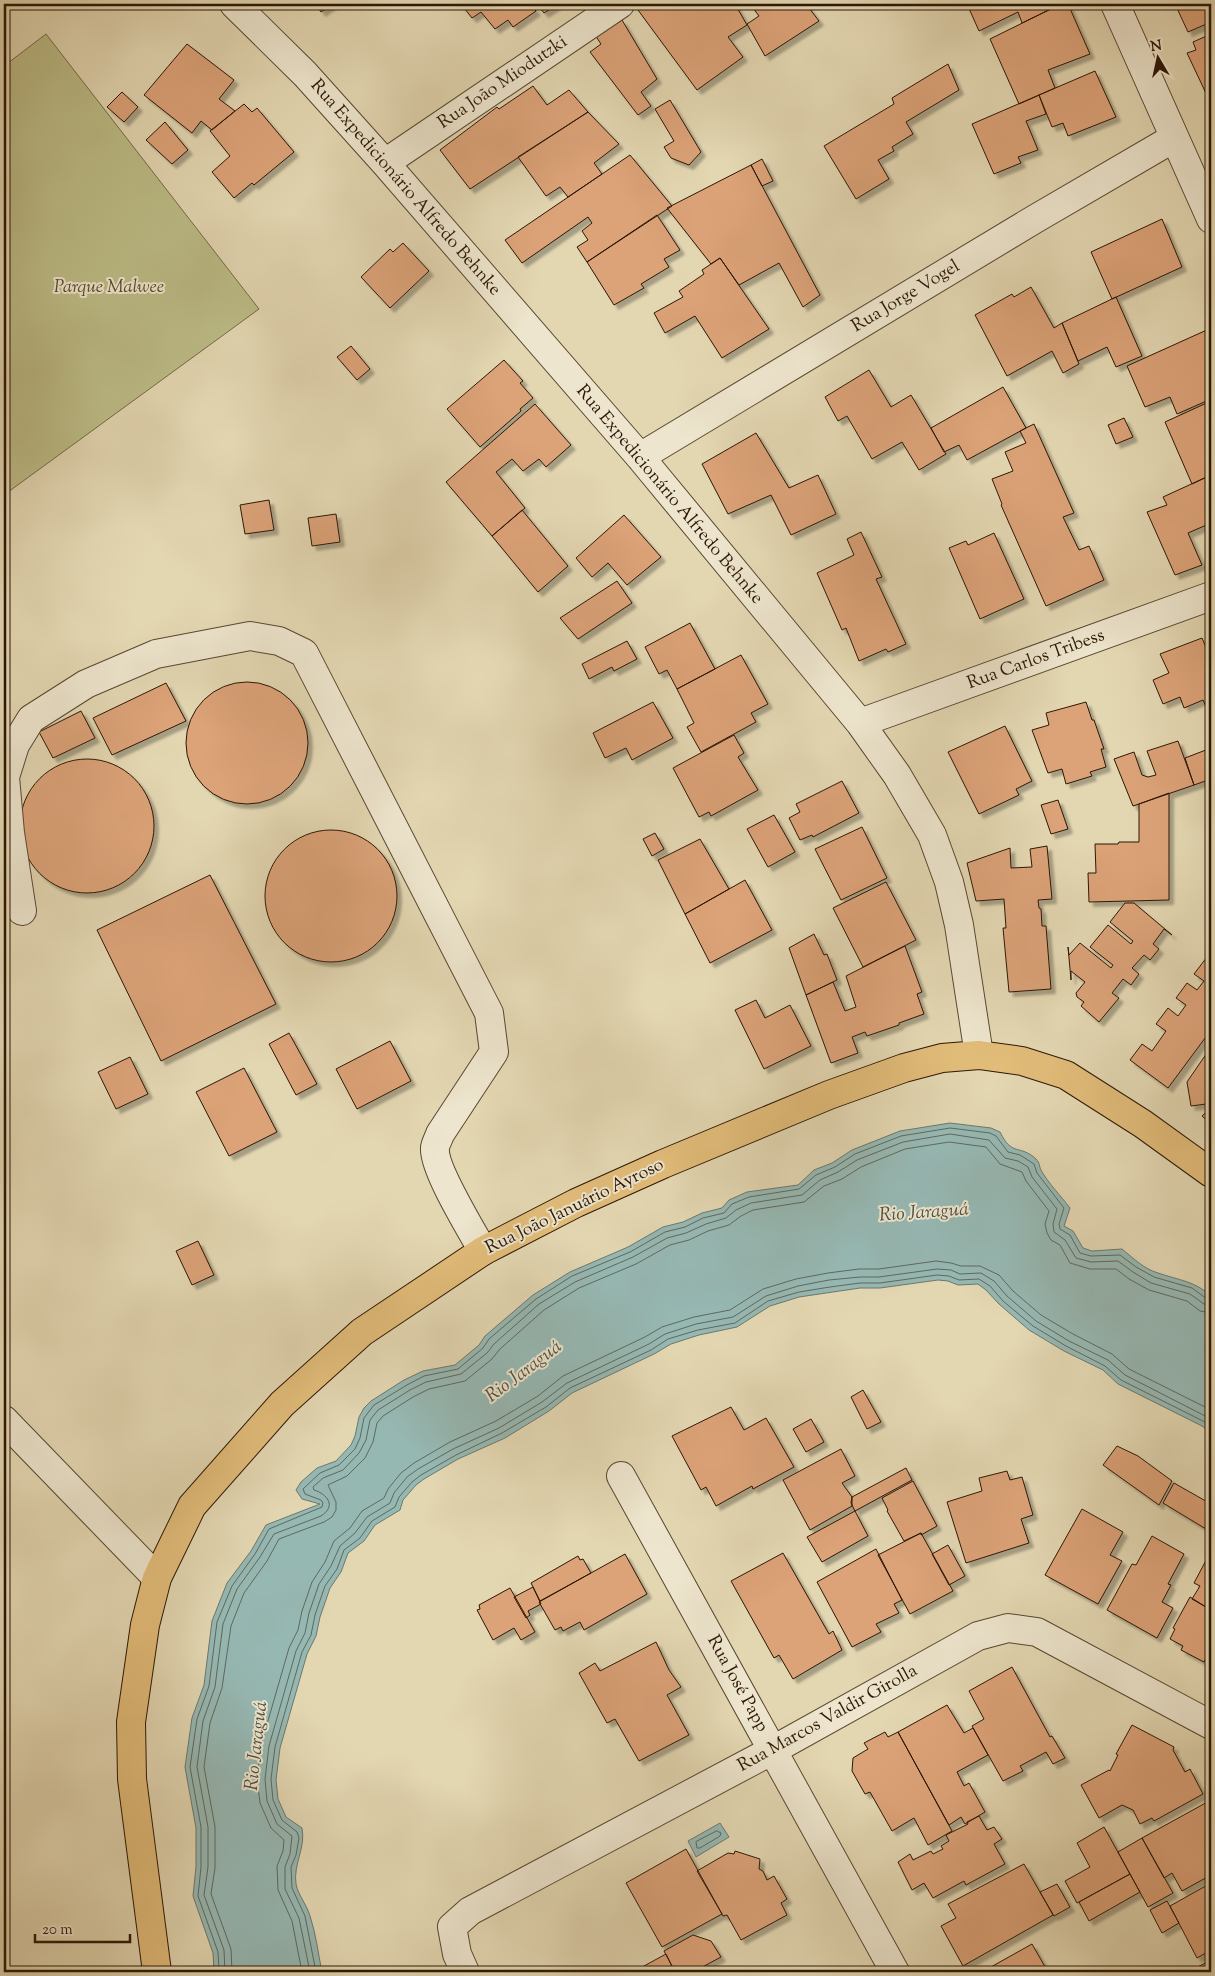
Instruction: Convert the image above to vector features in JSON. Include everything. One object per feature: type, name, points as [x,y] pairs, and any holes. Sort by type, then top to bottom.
[{"type":"main road","name":"Rua João Januário Ayroso","points":[[157,1972],[132,1779],[131,1722],[145,1625],[157,1578],[192,1506],[282,1404],[362,1332],[483,1251],[576,1203],[829,1095],[904,1068],[942,1058],[979,1055],[1022,1061],[1066,1075],[1143,1124],[1211,1173]]},
{"type":"street","name":"Rua Expedicionário Alfredo Behnke","points":[[234,4],[305,74],[385,163],[640,457],[860,723],[897,775],[932,835],[949,882],[959,925],[979,1055]]},
{"type":"street","name":"Rua João Miodutzki","points":[[385,163],[620,4]]},
{"type":"street","points":[[1115,4],[1211,219]]},
{"type":"street","name":"Rua Jorge Vogel","points":[[640,457],[1035,219],[1174,138]]},
{"type":"street","name":"Rua Carlos Tribess","points":[[860,723],[1211,596]]},
{"type":"street","points":[[22,911],[10,833],[5,777],[15,745],[31,720],[86,684],[156,654],[250,636],[278,641],[304,653],[488,1013],[494,1052],[440,1134],[435,1148],[438,1164],[450,1190],[483,1251]]},
{"type":"street","points":[[4,1420],[157,1578]]},
{"type":"street","name":"Rua José Papp","points":[[621,1476],[895,1972]]},
{"type":"street","name":"Rua Marcos Valdir Girolla","points":[[465,1972],[457,1954],[452,1926],[470,1911],[773,1750],[978,1636],[1008,1628],[1037,1632],[1211,1725]]},
{"type":"green space","name":"Parque Malwee","points":[[46,34],[259,309],[4,495],[4,66]]},
{"type":"water","name":"Rio Jaraguá","points":[[950,1123],[991,1128],[1000,1132],[1004,1140],[1012,1148],[1025,1152],[1036,1159],[1047,1180],[1070,1208],[1064,1226],[1073,1231],[1083,1248],[1092,1251],[1122,1249],[1148,1269],[1186,1281],[1199,1287],[1211,1296],[1211,1433],[1202,1426],[1118,1384],[1103,1370],[1064,1351],[1029,1330],[978,1284],[958,1285],[938,1280],[880,1288],[860,1288],[799,1297],[770,1306],[737,1327],[699,1335],[671,1344],[572,1393],[549,1411],[505,1438],[458,1459],[424,1479],[403,1500],[400,1510],[375,1525],[364,1541],[348,1553],[341,1572],[330,1588],[316,1636],[307,1654],[280,1748],[276,1780],[278,1799],[286,1817],[302,1828],[303,1835],[296,1870],[296,1884],[309,1912],[322,1972],[214,1972],[213,1953],[193,1896],[196,1867],[196,1828],[185,1767],[192,1718],[204,1685],[212,1621],[227,1583],[251,1551],[266,1525],[320,1504],[302,1499],[296,1490],[301,1482],[317,1468],[336,1461],[351,1445],[359,1417],[364,1408],[371,1401],[404,1380],[423,1371],[455,1365],[479,1345],[485,1336],[533,1295],[570,1272],[628,1247],[663,1227],[722,1208],[729,1200],[747,1192],[798,1185],[814,1170],[832,1163],[852,1150],[900,1131]]},
{"type":"water","points":[[720,1823],[729,1837],[696,1857],[688,1841]]},
{"type":"building","points":[[316,4],[333,4],[321,12]]},
{"type":"building","points":[[461,4],[530,4],[536,11],[513,27],[508,20],[495,29],[481,12],[472,18]]},
{"type":"building","points":[[537,4],[558,4],[544,13]]},
{"type":"building","points":[[649,4],[735,4],[747,25],[728,37],[743,57],[697,90],[638,10]]},
{"type":"building","points":[[750,4],[806,4],[819,21],[765,56],[747,24],[759,16]]},
{"type":"building","points":[[967,4],[1061,4],[1022,23],[1018,12],[979,31]]},
{"type":"building","points":[[1061,4],[1068,4],[1090,54],[1048,70],[1055,88],[1019,104],[990,39]]},
{"type":"building","points":[[1175,4],[1211,4],[1211,22],[1188,32]]},
{"type":"building","points":[[622,20],[657,79],[641,92],[651,106],[638,115],[590,52],[601,44],[595,35]]},
{"type":"building","points":[[1211,34],[1211,104],[1187,53],[1196,50],[1193,42]]},
{"type":"building","points":[[187,44],[234,80],[219,99],[235,111],[212,130],[201,121],[192,133],[144,95]]},
{"type":"building","points":[[948,64],[959,90],[906,122],[913,134],[892,147],[894,151],[878,160],[889,179],[856,199],[824,146],[894,104],[892,98]]},
{"type":"building","points":[[1095,71],[1116,117],[1068,136],[1063,123],[1052,127],[1039,95]]},
{"type":"building","points":[[533,86],[547,105],[569,90],[588,112],[470,189],[440,150],[497,107],[499,109]]},
{"type":"building","points":[[122,92],[138,107],[124,122],[107,107]]},
{"type":"building","points":[[1039,95],[1046,114],[1026,121],[1038,150],[1018,157],[1021,163],[994,174],[972,124]]},
{"type":"building","points":[[670,100],[701,152],[689,165],[671,158],[664,147],[674,141],[655,109]]},
{"type":"building","points":[[244,104],[252,112],[257,108],[294,152],[254,185],[252,183],[234,198],[212,172],[230,156],[210,131]]},
{"type":"building","points":[[588,112],[619,144],[594,163],[602,174],[568,197],[560,187],[546,196],[518,157]]},
{"type":"building","points":[[165,122],[188,150],[172,164],[146,140]]},
{"type":"building","points":[[630,155],[672,206],[587,262],[577,247],[588,240],[582,231],[592,223],[588,217],[522,263],[505,240]]},
{"type":"building","points":[[762,159],[773,181],[762,186],[751,165]]},
{"type":"building","points":[[751,165],[820,295],[803,307],[779,263],[739,285],[720,258],[711,264],[667,208]]},
{"type":"building","points":[[657,215],[680,250],[664,259],[669,267],[641,284],[644,288],[614,305],[587,262]]},
{"type":"building","points":[[1162,219],[1182,267],[1112,299],[1091,252]]},
{"type":"building","points":[[403,243],[429,271],[390,308],[361,277],[390,249],[393,252]]},
{"type":"building","points":[[720,258],[769,329],[722,358],[695,316],[665,333],[654,313],[683,297],[679,291],[704,274],[702,270]]},
{"type":"building","points":[[1031,287],[1054,328],[1062,323],[1079,364],[1063,373],[1052,351],[1007,376],[975,315],[1012,294],[1014,297]]},
{"type":"building","points":[[1116,297],[1142,356],[1116,367],[1107,347],[1078,361],[1062,323]]},
{"type":"building","points":[[1209,329],[1211,334],[1211,399],[1177,414],[1170,397],[1145,407],[1127,366]]},
{"type":"building","points":[[351,346],[370,369],[357,380],[337,357]]},
{"type":"building","points":[[504,360],[523,381],[520,383],[533,398],[480,447],[447,409]]},
{"type":"building","points":[[869,370],[891,407],[911,395],[946,454],[919,470],[902,442],[872,459],[847,416],[838,421],[825,397]]},
{"type":"building","points":[[1003,387],[1026,428],[967,460],[959,445],[944,452],[931,428]]},
{"type":"building","points":[[1211,401],[1211,475],[1192,484],[1165,422]]},
{"type":"building","points":[[535,404],[571,445],[546,467],[539,459],[523,471],[512,459],[496,472],[525,508],[492,536],[446,482]]},
{"type":"building","points":[[1124,418],[1133,437],[1116,444],[1108,425]]},
{"type":"building","points":[[1034,424],[1074,513],[1063,517],[1079,550],[1089,546],[1104,580],[1046,606],[1001,505],[992,479],[1013,471],[1005,452],[1026,443],[1020,431]]},
{"type":"building","points":[[756,433],[789,488],[818,475],[836,514],[791,535],[771,495],[728,514],[702,464]]},
{"type":"building","points":[[1211,475],[1211,523],[1188,533],[1202,565],[1175,575],[1147,512],[1167,505],[1163,497]]},
{"type":"building","points":[[269,500],[274,530],[245,534],[240,505]]},
{"type":"building","points":[[522,510],[568,566],[538,592],[492,536]]},
{"type":"building","points":[[336,514],[340,542],[312,546],[308,518]]},
{"type":"building","points":[[624,515],[661,557],[627,585],[608,563],[592,577],[576,558]]},
{"type":"building","points":[[861,532],[882,577],[876,579],[906,644],[888,652],[886,649],[859,661],[846,628],[842,630],[817,573],[854,555],[847,539]]},
{"type":"building","points":[[994,533],[1024,599],[980,619],[949,548],[966,541],[968,545]]},
{"type":"building","points":[[617,581],[632,603],[578,639],[560,618]]},
{"type":"building","points":[[690,623],[715,669],[677,689],[667,670],[659,674],[645,647]]},
{"type":"building","points":[[1202,638],[1211,659],[1211,718],[1203,700],[1184,708],[1180,697],[1163,704],[1153,680],[1169,673],[1160,654]]},
{"type":"building","points":[[627,641],[637,659],[614,671],[612,667],[589,679],[582,664]]},
{"type":"building","points":[[741,655],[768,704],[751,713],[756,722],[701,752],[687,727],[694,723],[677,689]]},
{"type":"building","points":[[247,682],[259,683],[270,687],[281,692],[290,700],[298,709],[303,720],[307,731],[307,755],[303,766],[298,777],[290,786],[281,794],[270,799],[259,803],[247,804],[235,803],[224,799],[213,794],[204,786],[196,777],[191,766],[187,755],[186,743],[187,731],[191,720],[196,709],[204,700],[213,692],[224,687],[235,683]]},
{"type":"building","points":[[166,683],[186,721],[112,755],[93,718]]},
{"type":"building","points":[[653,702],[673,738],[632,760],[626,748],[605,758],[593,733]]},
{"type":"building","points":[[1086,702],[1104,749],[1101,749],[1106,767],[1090,772],[1092,776],[1066,784],[1062,769],[1048,773],[1032,730],[1049,725],[1046,713]]},
{"type":"building","points":[[81,711],[95,738],[53,758],[39,732]]},
{"type":"building","points":[[1005,726],[1032,781],[1016,789],[1019,795],[979,814],[948,752]]},
{"type":"building","points":[[734,735],[744,753],[738,757],[758,790],[711,816],[709,812],[699,817],[673,768]]},
{"type":"building","points":[[1178,741],[1194,785],[1133,806],[1114,759],[1134,752],[1142,775],[1148,777],[1156,775],[1147,751]]},
{"type":"building","points":[[1211,748],[1211,779],[1194,785],[1185,758]]},
{"type":"building","points":[[87,759],[113,764],[135,778],[149,800],[154,826],[149,852],[135,874],[113,888],[87,893],[61,888],[39,874],[25,852],[20,826],[25,800],[39,778],[61,764]]},
{"type":"building","points":[[842,781],[859,813],[813,837],[812,835],[800,840],[789,818],[800,812],[796,804]]},
{"type":"building","points":[[1169,793],[1169,900],[1089,902],[1088,873],[1096,873],[1095,844],[1139,842],[1139,804]]},
{"type":"building","points":[[1058,800],[1068,829],[1051,834],[1041,805]]},
{"type":"building","points":[[774,815],[795,852],[768,867],[747,829]]},
{"type":"building","points":[[862,827],[887,878],[841,900],[815,849]]},
{"type":"building","points":[[331,830],[344,831],[356,835],[378,849],[392,871],[396,883],[396,909],[392,921],[378,943],[356,957],[344,961],[331,962],[318,961],[306,957],[284,943],[270,921],[266,909],[265,896],[266,883],[270,871],[284,849],[306,835],[318,831]]},
{"type":"building","points":[[655,833],[664,849],[652,856],[643,839]]},
{"type":"building","points":[[700,839],[729,889],[685,914],[658,860]]},
{"type":"building","points":[[1047,846],[1052,899],[1038,900],[1039,908],[1041,909],[1042,926],[1046,926],[1051,989],[1009,992],[1003,928],[1006,928],[1004,899],[976,901],[967,863],[1010,848],[1011,868],[1032,867],[1030,849]]},
{"type":"building","points":[[210,875],[276,1004],[161,1061],[97,930]]},
{"type":"building","points":[[745,880],[772,930],[710,963],[685,914]]},
{"type":"building","points":[[886,882],[916,940],[863,967],[833,908]]},
{"type":"building","points":[[1125,903],[1134,903],[1172,935],[1164,929],[1153,944],[1159,949],[1150,960],[1144,955],[1132,968],[1139,974],[1131,985],[1123,979],[1112,993],[1119,998],[1099,1022],[1081,1006],[1084,1002],[1077,997],[1076,993],[1085,982],[1071,971],[1071,980],[1068,947],[1069,955],[1080,943],[1111,968],[1113,965],[1090,947],[1108,925],[1131,944],[1133,941],[1110,922]]},
{"type":"building","points":[[814,934],[824,955],[827,954],[837,980],[806,995],[789,948]]},
{"type":"building","points":[[905,946],[922,992],[917,994],[924,1014],[867,1036],[865,1032],[852,1037],[858,1053],[831,1063],[806,995],[833,982],[845,1011],[856,1007],[846,976]]},
{"type":"building","points":[[1207,957],[1211,960],[1211,1030],[1168,1088],[1130,1060],[1142,1044],[1152,1051],[1166,1031],[1156,1024],[1168,1008],[1178,1016],[1186,1005],[1176,998],[1187,983],[1197,990],[1204,981],[1194,974]]},
{"type":"building","points":[[756,1000],[765,1018],[790,1005],[811,1046],[764,1069],[735,1010]]},
{"type":"building","points":[[289,1033],[317,1084],[296,1095],[269,1044]]},
{"type":"building","points":[[390,1041],[411,1081],[357,1109],[336,1069]]},
{"type":"building","points":[[1211,1047],[1211,1124],[1202,1116],[1207,1111],[1206,1104],[1191,1106],[1187,1082]]},
{"type":"building","points":[[130,1057],[148,1094],[116,1109],[98,1072]]},
{"type":"building","points":[[244,1068],[277,1132],[229,1156],[196,1092]]},
{"type":"building","points":[[198,1241],[214,1275],[192,1285],[176,1251]]},
{"type":"building","points":[[863,1390],[881,1422],[867,1429],[851,1397]]},
{"type":"building","points":[[731,1407],[744,1430],[766,1418],[794,1467],[753,1489],[752,1486],[716,1506],[706,1487],[701,1490],[672,1436]]},
{"type":"building","points":[[811,1419],[824,1442],[806,1452],[793,1429]]},
{"type":"building","points":[[1117,1446],[1138,1456],[1172,1481],[1159,1505],[1103,1465]]},
{"type":"building","points":[[841,1449],[855,1476],[842,1483],[852,1497],[852,1506],[810,1530],[783,1480]]},
{"type":"building","points":[[906,1468],[912,1480],[855,1511],[851,1503],[852,1497]]},
{"type":"building","points":[[1007,1471],[1010,1480],[1022,1477],[1033,1515],[1021,1519],[1029,1543],[966,1563],[947,1502],[982,1491],[979,1478]]},
{"type":"building","points":[[913,1481],[937,1526],[921,1535],[921,1533],[904,1541],[882,1498]]},
{"type":"building","points":[[1174,1483],[1211,1504],[1211,1532],[1163,1503]]},
{"type":"building","points":[[1082,1509],[1123,1532],[1110,1555],[1122,1561],[1098,1604],[1045,1575]]},
{"type":"building","points":[[855,1511],[868,1536],[822,1562],[807,1537]]},
{"type":"building","points":[[921,1533],[953,1591],[910,1614],[878,1555]]},
{"type":"building","points":[[1152,1536],[1184,1554],[1168,1584],[1171,1585],[1162,1602],[1173,1608],[1157,1638],[1107,1610],[1132,1564],[1136,1565]]},
{"type":"building","points":[[948,1545],[965,1576],[949,1585],[932,1554]]},
{"type":"building","points":[[876,1549],[902,1600],[894,1604],[899,1613],[876,1624],[881,1632],[852,1647],[817,1582]]},
{"type":"building","points":[[1211,1551],[1211,1610],[1192,1599],[1200,1586],[1194,1583]]},
{"type":"building","points":[[783,1553],[829,1634],[833,1631],[842,1650],[793,1679],[779,1655],[774,1658],[731,1581]]},
{"type":"building","points":[[625,1554],[647,1594],[584,1630],[580,1622],[563,1631],[561,1627],[555,1630],[539,1602]]},
{"type":"building","points":[[578,1556],[580,1560],[583,1559],[591,1573],[540,1601],[531,1583]]},
{"type":"building","points":[[533,1587],[541,1604],[528,1611],[530,1615],[526,1618],[514,1597]]},
{"type":"building","points":[[510,1588],[535,1632],[521,1640],[514,1628],[493,1640],[477,1610],[480,1609],[479,1605]]},
{"type":"building","points":[[1190,1597],[1211,1610],[1211,1648],[1204,1662],[1181,1650],[1183,1646],[1170,1639],[1175,1629],[1173,1628]]},
{"type":"building","points":[[656,1642],[669,1670],[681,1687],[667,1695],[689,1735],[639,1761],[615,1719],[607,1723],[579,1673],[595,1663],[600,1671]]},
{"type":"building","points":[[1012,1667],[1050,1737],[1052,1736],[1065,1758],[1053,1764],[1046,1752],[1020,1766],[1023,1771],[1003,1781],[972,1726],[984,1719],[969,1691]]},
{"type":"building","points":[[947,1705],[964,1733],[973,1728],[988,1755],[957,1772],[964,1786],[969,1783],[985,1812],[965,1824],[961,1817],[949,1825],[898,1732]]},
{"type":"building","points":[[1132,1725],[1174,1747],[1173,1750],[1185,1772],[1190,1769],[1203,1794],[1154,1821],[1152,1818],[1140,1824],[1133,1810],[1122,1805],[1099,1818],[1081,1785],[1110,1771],[1118,1755],[1116,1754]]},
{"type":"building","points":[[885,1732],[888,1737],[898,1732],[952,1831],[928,1845],[914,1818],[892,1831],[870,1792],[865,1794],[852,1771],[853,1758],[868,1749],[864,1743]]},
{"type":"building","points":[[1211,1800],[1211,1875],[1182,1891],[1172,1873],[1164,1878],[1142,1838]]},
{"type":"building","points":[[979,1816],[987,1830],[994,1827],[1002,1839],[994,1844],[1005,1864],[966,1885],[964,1881],[933,1898],[924,1883],[912,1890],[898,1862],[910,1854],[913,1860],[931,1851],[933,1854],[943,1849],[941,1846],[949,1841],[946,1835]]},
{"type":"building","points":[[1104,1827],[1130,1874],[1077,1903],[1065,1881],[1090,1867],[1077,1843]]},
{"type":"building","points":[[1142,1838],[1173,1893],[1148,1907],[1118,1852]]},
{"type":"building","points":[[686,1849],[722,1914],[662,1947],[626,1883]]},
{"type":"building","points":[[735,1851],[760,1859],[759,1869],[763,1871],[767,1880],[774,1876],[787,1899],[781,1903],[787,1915],[741,1940],[727,1915],[723,1916],[697,1871],[728,1853],[734,1854]]},
{"type":"building","points":[[1024,1864],[1053,1915],[963,1966],[941,1926],[956,1918],[948,1904]]},
{"type":"building","points":[[1130,1874],[1140,1892],[1089,1921],[1079,1902]]},
{"type":"building","points":[[1211,1883],[1211,1950],[1197,1958],[1170,1906]]},
{"type":"building","points":[[1057,1884],[1070,1907],[1054,1916],[1040,1892]]},
{"type":"building","points":[[1167,1901],[1179,1923],[1162,1933],[1150,1910]]},
{"type":"building","points":[[693,1935],[711,1941],[721,1957],[693,1972],[675,1972],[664,1951]]},
{"type":"building","points":[[1032,1944],[1048,1972],[982,1972]]},
{"type":"building","points":[[666,1954],[675,1972],[633,1972]]},
{"type":"building","points":[[1211,1960],[1211,1972],[1188,1972]]}]
